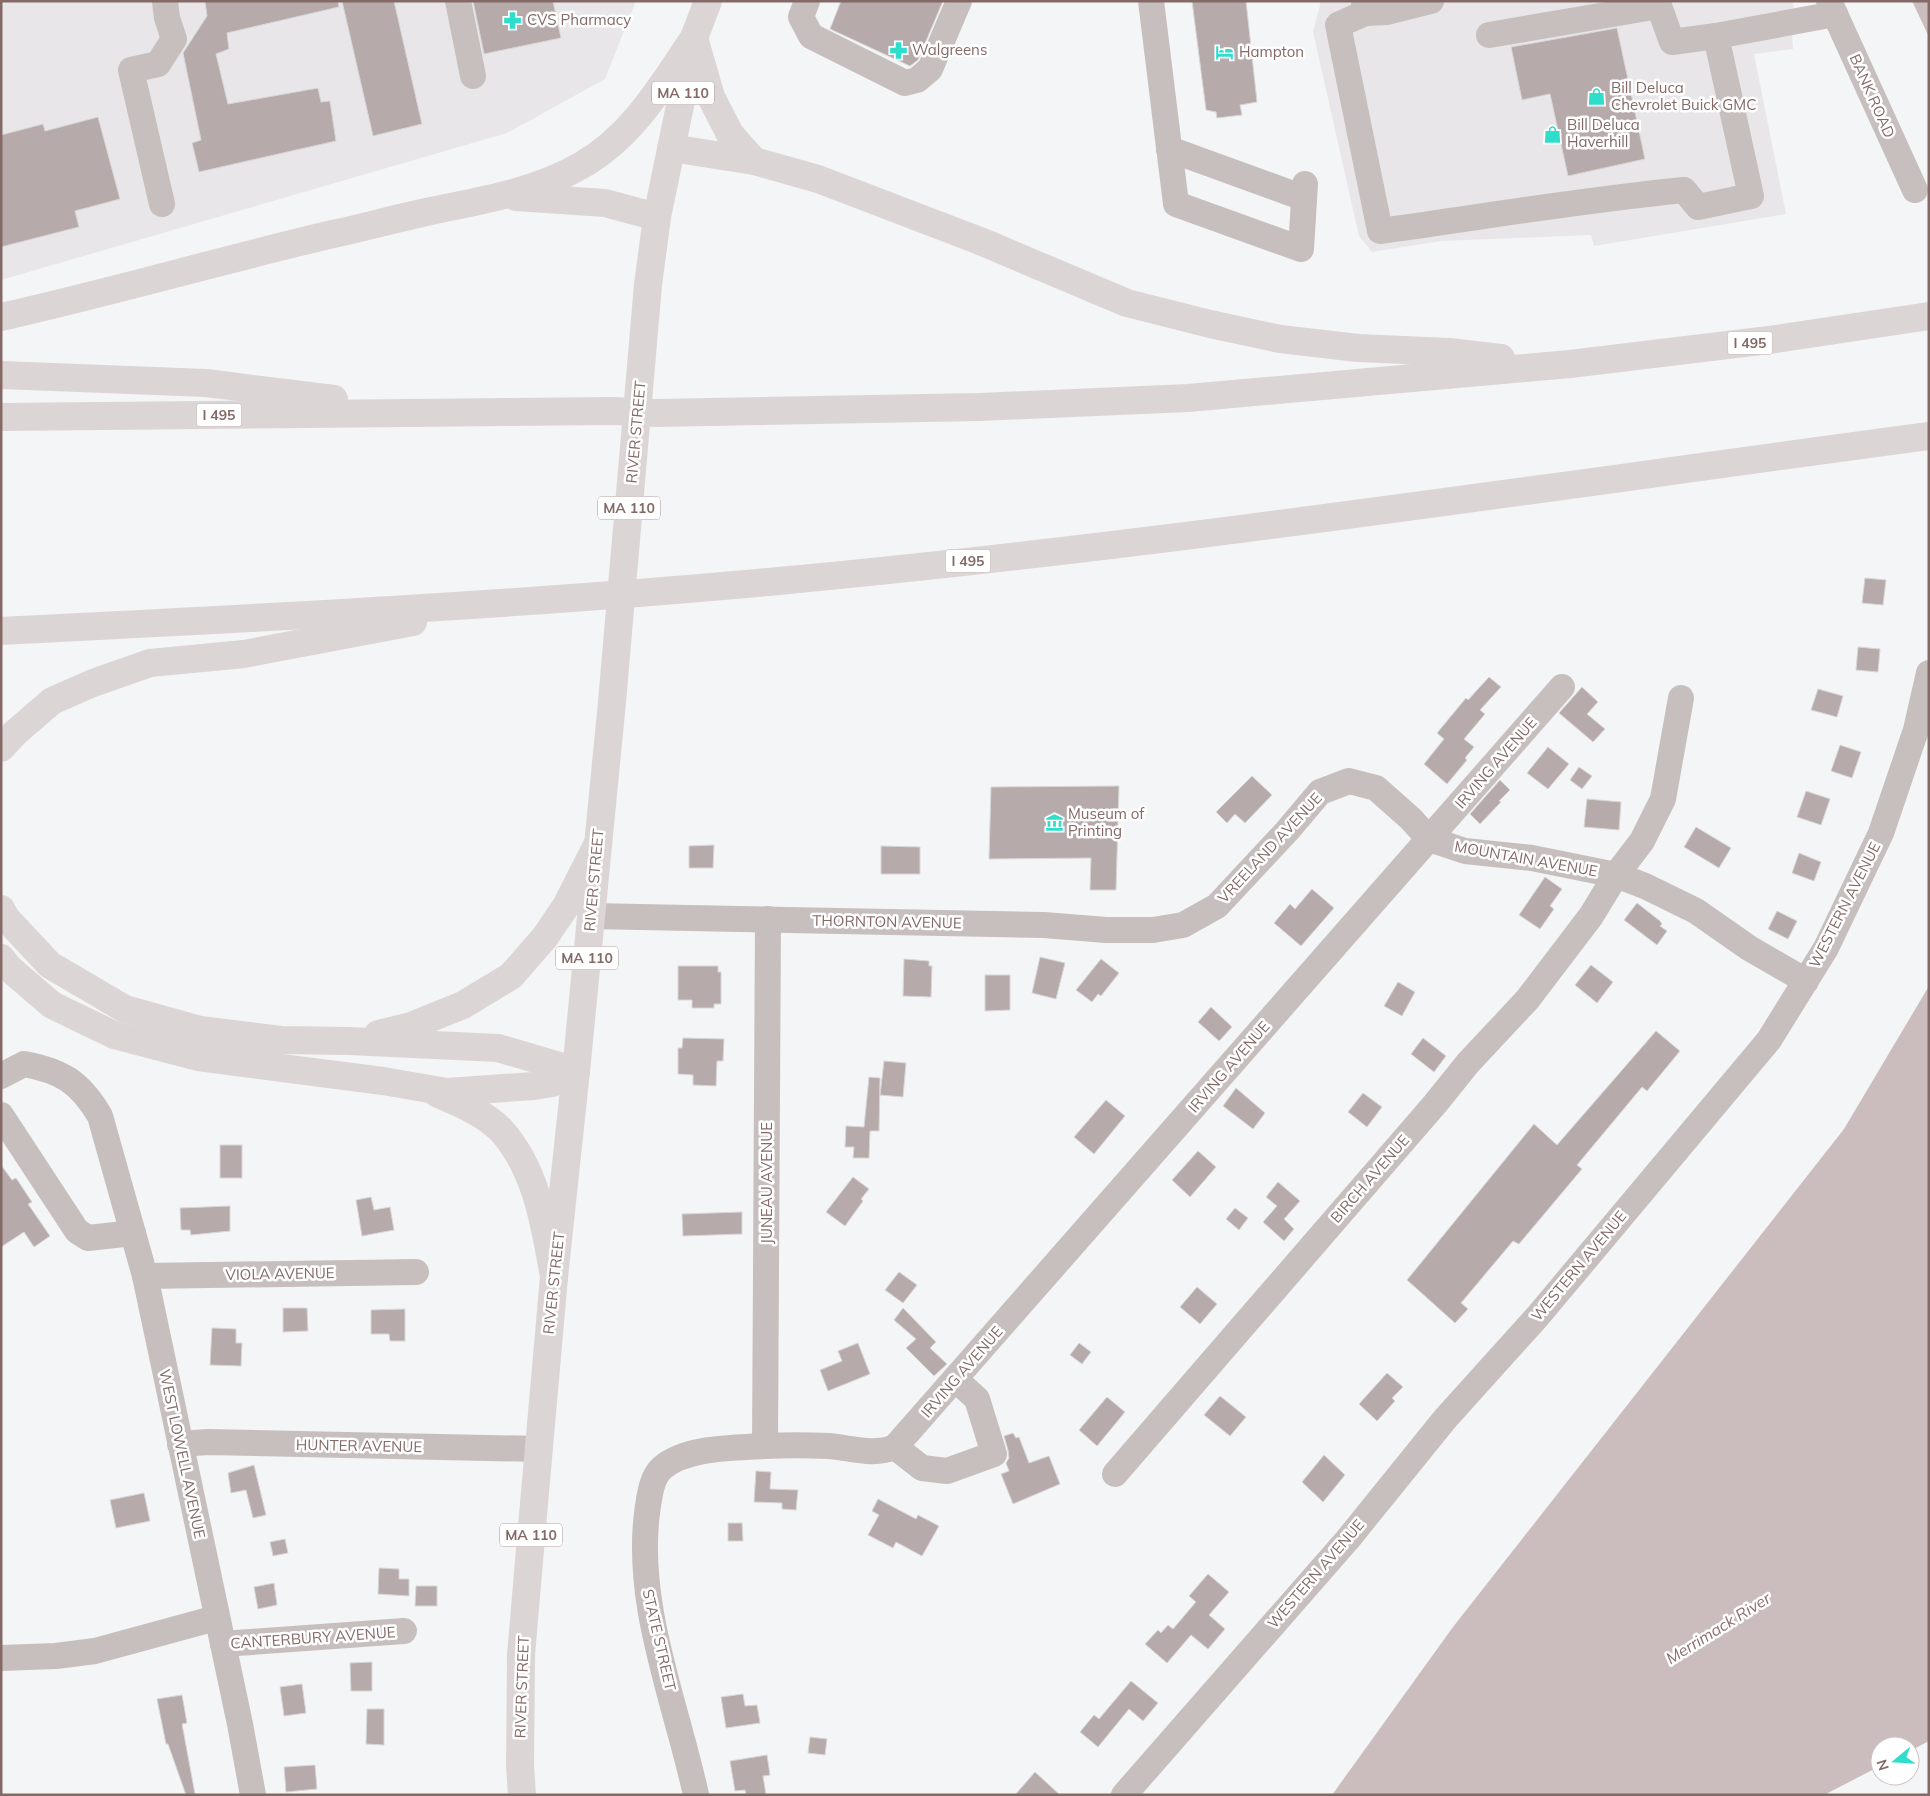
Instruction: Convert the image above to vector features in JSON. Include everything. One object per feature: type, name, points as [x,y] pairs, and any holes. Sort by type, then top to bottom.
[{"type":"main road","name":"RIVER STREET","points":[[522,1795],[520,1766],[521,1655],[554,1277],[614,677],[648,286],[657,217],[694,38],[708,1]]},
{"type":"main road","points":[[694,38],[711,97],[730,134],[754,161]]},
{"type":"main road","points":[[1,317],[86,298],[311,239],[504,197],[544,183],[582,166],[617,142],[652,99],[694,38]]},
{"type":"main road","points":[[671,148],[754,161],[818,179],[980,241],[1127,303],[1210,324],[1280,339],[1358,348],[1449,352],[1570,364]]},
{"type":"main road","points":[[504,197],[605,203],[657,217]]},
{"type":"main road","name":"I 495","points":[[1,417],[437,412],[615,411],[656,413],[980,408],[1188,398],[1570,364],[1769,340],[1929,316]]},
{"type":"main road","points":[[1,375],[206,383],[437,412]]},
{"type":"main road","name":"I 495","points":[[1,631],[522,601],[778,581],[1083,549],[1929,436]]},
{"type":"main road","points":[[1,748],[15,732],[52,701],[93,683],[150,663],[244,654],[522,601]]},
{"type":"main road","points":[[350,1040],[411,1026],[464,1005],[511,976],[545,937],[566,906],[597,845]]},
{"type":"main road","points":[[1,909],[6,918],[50,965],[124,1009],[200,1030],[282,1040],[350,1040],[498,1048],[576,1071]]},
{"type":"main road","points":[[1,958],[9,968],[52,1005],[114,1035],[198,1057],[447,1092],[534,1086],[552,1083],[576,1071]]},
{"type":"main road","points":[[425,1088],[473,1110],[500,1130],[524,1163],[543,1216],[554,1277]]},
{"type":"street","points":[[162,204],[131,70],[158,64],[174,39],[167,18],[165,1]]},
{"type":"street","points":[[458,1],[473,76]]},
{"type":"street","points":[[804,9],[811,36],[906,83],[917,80],[930,69],[959,1]]},
{"type":"street","points":[[1151,1],[1169,149],[1176,204],[1301,249],[1305,191],[1169,149]]},
{"type":"street","points":[[1431,1],[1386,12],[1364,7],[1338,26],[1380,231],[1500,215],[1610,197],[1684,190],[1698,208],[1751,196],[1716,36]]},
{"type":"street","points":[[1489,35],[1659,6],[1672,42],[1716,36],[1832,7]]},
{"type":"street","name":"BANK ROAD","points":[[1832,7],[1915,190]]},
{"type":"street","name":"WESTERN AVENUE","points":[[1124,1795],[1348,1539],[1445,1418],[1537,1318],[1769,1040],[1826,948],[1881,833],[1916,730],[1929,673]]},
{"type":"street","name":"IRVING AVENUE","points":[[895,1447],[1562,687]]},
{"type":"street","name":"BIRCH AVENUE","points":[[1115,1474],[1435,1104],[1468,1063],[1528,1000],[1591,916],[1616,876],[1642,841],[1663,799],[1681,698]]},
{"type":"street","name":"VREELAND AVENUE","points":[[1183,925],[1217,906],[1287,831],[1320,792],[1349,780],[1376,788],[1411,819],[1429,839]]},
{"type":"street","name":"MOUNTAIN AVENUE","points":[[1429,839],[1465,851],[1532,858],[1616,876],[1645,886],[1696,911],[1749,948],[1806,981]]},
{"type":"street","name":"THORNTON AVENUE","points":[[591,916],[1044,925],[1106,930],[1152,930],[1183,925]]},
{"type":"street","name":"JUNEAU AVENUE","points":[[765,1446],[768,920]]},
{"type":"street","name":"WEST LOWELL AVENUE","points":[[1,1076],[24,1064],[50,1070],[66,1077],[90,1100],[100,1116],[145,1276],[253,1795]]},
{"type":"street","points":[[1,1115],[77,1231],[88,1238],[133,1233]]},
{"type":"street","name":"VIOLA AVENUE","points":[[145,1276],[416,1272]]},
{"type":"street","points":[[895,1447],[922,1468],[948,1471],[994,1454],[977,1399],[955,1379]]},
{"type":"street","name":"HUNTER AVENUE","points":[[180,1444],[208,1442],[539,1449]]},
{"type":"street","name":"STATE STREET","points":[[696,1795],[651,1617],[647,1591],[644,1552],[646,1515],[654,1480],[661,1469],[672,1461],[685,1455],[701,1452],[765,1446],[828,1446],[883,1452],[895,1447]]},
{"type":"street","points":[[1,1658],[56,1656],[95,1651],[216,1618]]},
{"type":"street","name":"CANTERBURY AVENUE","points":[[223,1644],[404,1631]]},
{"type":"shaded area","points":[[1,1],[636,1],[605,79],[507,133],[1,280]]},
{"type":"shaded area","name":"Bill Deluca Haverhill","points":[[1321,1],[1792,1],[1802,31],[1792,33],[1793,49],[1754,54],[1786,214],[1594,246],[1591,235],[1441,241],[1372,252],[1359,236],[1313,32]]},
{"type":"water","points":[[1912,1],[1929,1],[1929,37]]},
{"type":"water","name":"Merrimack River","points":[[1929,986],[1929,1741],[1920,1746],[1920,1736],[1870,1736],[1870,1771],[1824,1795],[1332,1795],[1453,1627],[1844,1129]]},
{"type":"building","points":[[205,1],[338,1],[339,7],[227,33],[229,49],[216,54],[228,104],[318,88],[321,102],[330,101],[336,141],[199,172],[192,143],[201,140],[183,53],[207,16]]},
{"type":"building","points":[[342,1],[394,1],[422,124],[373,136]]},
{"type":"building","name":"CVS Pharmacy","points":[[473,1],[553,1],[561,38],[484,54]]},
{"type":"building","name":"Walgreens","points":[[841,1],[943,1],[918,60],[910,66],[830,29]]},
{"type":"building","name":"Hampton","points":[[1192,1],[1246,1],[1257,102],[1240,105],[1242,115],[1217,118],[1216,112],[1206,110]]},
{"type":"building","points":[[1617,28],[1645,159],[1568,176],[1550,94],[1522,100],[1511,47]]},
{"type":"building","points":[[98,117],[120,199],[75,211],[79,227],[1,247],[1,135],[43,124],[45,131]]},
{"type":"building","points":[[1865,578],[1886,580],[1883,605],[1862,603]]},
{"type":"building","points":[[1858,647],[1880,649],[1878,672],[1856,670]]},
{"type":"building","points":[[1489,677],[1501,687],[1480,710],[1485,714],[1464,739],[1474,747],[1465,758],[1467,760],[1447,784],[1424,764],[1444,739],[1437,733],[1466,698],[1468,700]]},
{"type":"building","points":[[1582,687],[1598,702],[1587,714],[1605,729],[1593,742],[1559,713]]},
{"type":"building","points":[[1818,689],[1843,696],[1837,717],[1811,710]]},
{"type":"building","points":[[1840,745],[1861,752],[1852,778],[1831,771]]},
{"type":"building","points":[[1548,747],[1569,764],[1548,789],[1527,773]]},
{"type":"building","points":[[1579,767],[1592,776],[1582,789],[1570,780]]},
{"type":"building","points":[[1252,776],[1272,795],[1245,823],[1235,814],[1227,823],[1216,812]]},
{"type":"building","points":[[1500,780],[1510,790],[1480,824],[1470,814]]},
{"type":"building","name":"Museum of Printing","points":[[1119,786],[1116,890],[1090,890],[1091,858],[989,859],[991,787]]},
{"type":"building","points":[[1806,791],[1830,799],[1821,825],[1797,817]]},
{"type":"building","points":[[1587,799],[1621,802],[1619,830],[1584,827]]},
{"type":"building","points":[[1696,827],[1731,848],[1719,868],[1684,847]]},
{"type":"building","points":[[714,845],[713,868],[689,868],[689,846]]},
{"type":"building","points":[[881,846],[920,847],[920,874],[881,874]]},
{"type":"building","points":[[1799,853],[1821,862],[1814,881],[1792,873]]},
{"type":"building","points":[[1545,877],[1562,889],[1550,906],[1554,909],[1540,929],[1519,915]]},
{"type":"building","points":[[1312,889],[1334,908],[1301,946],[1274,923],[1290,904],[1295,909]]},
{"type":"building","points":[[1637,903],[1660,921],[1662,924],[1660,926],[1667,931],[1657,945],[1624,920]]},
{"type":"building","points":[[1777,911],[1797,921],[1788,939],[1768,929]]},
{"type":"building","points":[[1040,957],[1065,963],[1056,999],[1032,993]]},
{"type":"building","points":[[904,959],[929,961],[929,966],[932,966],[931,997],[903,996]]},
{"type":"building","points":[[1101,959],[1119,973],[1101,996],[1098,994],[1092,1002],[1076,990]]},
{"type":"building","points":[[1591,965],[1613,982],[1597,1003],[1575,985]]},
{"type":"building","points":[[678,966],[718,966],[718,972],[721,972],[721,1004],[714,1004],[714,1008],[692,1008],[692,1000],[678,1000]]},
{"type":"building","points":[[985,975],[1010,975],[1010,1010],[985,1011]]},
{"type":"building","points":[[1398,982],[1415,992],[1402,1016],[1384,1006]]},
{"type":"building","points":[[1211,1007],[1232,1027],[1219,1041],[1198,1022]]},
{"type":"building","points":[[1656,1031],[1680,1051],[1647,1091],[1642,1087],[1577,1165],[1582,1169],[1519,1244],[1513,1241],[1461,1303],[1468,1309],[1455,1323],[1407,1280],[1534,1124],[1557,1145]]},
{"type":"building","points":[[683,1038],[724,1039],[723,1061],[717,1061],[716,1086],[693,1085],[693,1075],[678,1074],[678,1048],[682,1048]]},
{"type":"building","points":[[1423,1038],[1446,1056],[1434,1072],[1411,1054]]},
{"type":"building","points":[[884,1061],[906,1063],[903,1097],[880,1095]]},
{"type":"building","points":[[869,1077],[880,1078],[879,1131],[870,1131],[869,1158],[853,1158],[854,1147],[845,1147],[846,1126],[864,1127]]},
{"type":"building","points":[[1236,1088],[1265,1113],[1253,1129],[1223,1106]]},
{"type":"building","points":[[1363,1093],[1382,1107],[1367,1127],[1348,1112]]},
{"type":"building","points":[[1106,1100],[1125,1116],[1094,1154],[1074,1137]]},
{"type":"building","points":[[220,1145],[242,1145],[242,1178],[220,1178]]},
{"type":"building","points":[[1198,1151],[1216,1167],[1190,1197],[1172,1180]]},
{"type":"building","points":[[1,1165],[12,1180],[16,1178],[32,1202],[28,1204],[50,1236],[34,1247],[24,1232],[1,1247]]},
{"type":"building","points":[[853,1177],[869,1189],[845,1226],[826,1212]]},
{"type":"building","points":[[1278,1182],[1300,1201],[1284,1219],[1294,1229],[1284,1241],[1263,1222],[1277,1206],[1266,1197]]},
{"type":"building","points":[[371,1197],[374,1210],[390,1207],[394,1230],[362,1236],[356,1200]]},
{"type":"building","points":[[230,1206],[230,1231],[191,1235],[190,1230],[181,1230],[180,1208]]},
{"type":"building","points":[[1235,1208],[1248,1218],[1239,1230],[1226,1219]]},
{"type":"building","points":[[742,1212],[742,1234],[683,1236],[682,1214]]},
{"type":"building","points":[[899,1272],[917,1285],[903,1303],[885,1290]]},
{"type":"building","points":[[1197,1287],[1217,1304],[1200,1324],[1180,1307]]},
{"type":"building","points":[[283,1308],[307,1308],[308,1331],[283,1332]]},
{"type":"building","points":[[903,1308],[936,1342],[930,1348],[947,1364],[934,1376],[906,1348],[916,1339],[894,1320]]},
{"type":"building","points":[[405,1309],[405,1341],[390,1341],[389,1334],[371,1334],[371,1310]]},
{"type":"building","points":[[212,1328],[236,1329],[236,1343],[242,1343],[241,1366],[210,1365]]},
{"type":"building","points":[[858,1343],[870,1374],[828,1391],[820,1370],[842,1361],[838,1351]]},
{"type":"building","points":[[1079,1343],[1091,1352],[1082,1364],[1070,1355]]},
{"type":"building","points":[[1387,1373],[1403,1387],[1392,1398],[1395,1401],[1377,1421],[1359,1404]]},
{"type":"building","points":[[1220,1396],[1246,1417],[1230,1436],[1204,1415]]},
{"type":"building","points":[[1107,1397],[1125,1412],[1097,1446],[1079,1430]]},
{"type":"building","points":[[1013,1433],[1016,1438],[1019,1437],[1029,1463],[1049,1456],[1060,1484],[1013,1504],[1001,1474],[1009,1471],[1006,1463],[1009,1458],[1008,1450],[1004,1436]]},
{"type":"building","points":[[1324,1455],[1345,1475],[1323,1502],[1302,1482]]},
{"type":"building","points":[[254,1465],[266,1515],[253,1518],[246,1490],[231,1493],[228,1473]]},
{"type":"building","points":[[756,1471],[771,1472],[770,1489],[798,1490],[796,1510],[782,1509],[782,1503],[754,1502]]},
{"type":"building","points":[[144,1493],[150,1521],[116,1528],[110,1500]]},
{"type":"building","points":[[878,1499],[916,1519],[918,1515],[939,1526],[922,1556],[896,1542],[893,1548],[868,1535],[879,1515],[872,1511]]},
{"type":"building","points":[[728,1523],[742,1523],[743,1541],[728,1541]]},
{"type":"building","points":[[285,1539],[288,1553],[273,1556],[270,1542]]},
{"type":"building","points":[[379,1568],[399,1569],[399,1579],[409,1579],[409,1596],[378,1594]]},
{"type":"building","points":[[1208,1574],[1229,1592],[1209,1615],[1225,1629],[1208,1649],[1191,1635],[1167,1663],[1145,1644],[1158,1630],[1161,1633],[1168,1625],[1173,1629],[1196,1602],[1189,1596]]},
{"type":"building","points":[[274,1583],[277,1605],[258,1609],[254,1587]]},
{"type":"building","points":[[416,1586],[437,1586],[437,1606],[415,1606]]},
{"type":"building","points":[[372,1662],[372,1691],[351,1691],[350,1663]]},
{"type":"building","points":[[1131,1681],[1158,1703],[1143,1721],[1129,1709],[1098,1747],[1080,1732],[1094,1715],[1099,1719]]},
{"type":"building","points":[[302,1684],[306,1713],[284,1716],[280,1687]]},
{"type":"building","points":[[743,1694],[745,1706],[757,1705],[760,1723],[726,1728],[721,1697]]},
{"type":"building","points":[[182,1695],[187,1723],[182,1724],[195,1794],[193,1795],[186,1795],[168,1744],[166,1744],[157,1699]]},
{"type":"building","points":[[367,1709],[384,1709],[384,1745],[366,1744]]},
{"type":"building","points":[[810,1737],[827,1739],[825,1755],[808,1753]]},
{"type":"building","points":[[767,1755],[770,1775],[763,1776],[766,1795],[746,1795],[745,1790],[735,1791],[730,1761]]},
{"type":"building","points":[[315,1765],[317,1789],[286,1792],[284,1767]]},
{"type":"building","points":[[1035,1772],[1060,1795],[1015,1795]]},
{"type":"place","name":"CVS Pharmacy","points":[[513,20]]},
{"type":"place","name":"Walgreens","points":[[898,50]]},
{"type":"place","name":"Hampton","points":[[1225,52]]},
{"type":"place","name":"Bill Deluca Chevrolet Buick GMC","points":[[1597,97]]},
{"type":"place","name":"Bill Deluca Haverhill","points":[[1553,134]]},
{"type":"place","name":"Museum of Printing","points":[[1054,823]]}]
